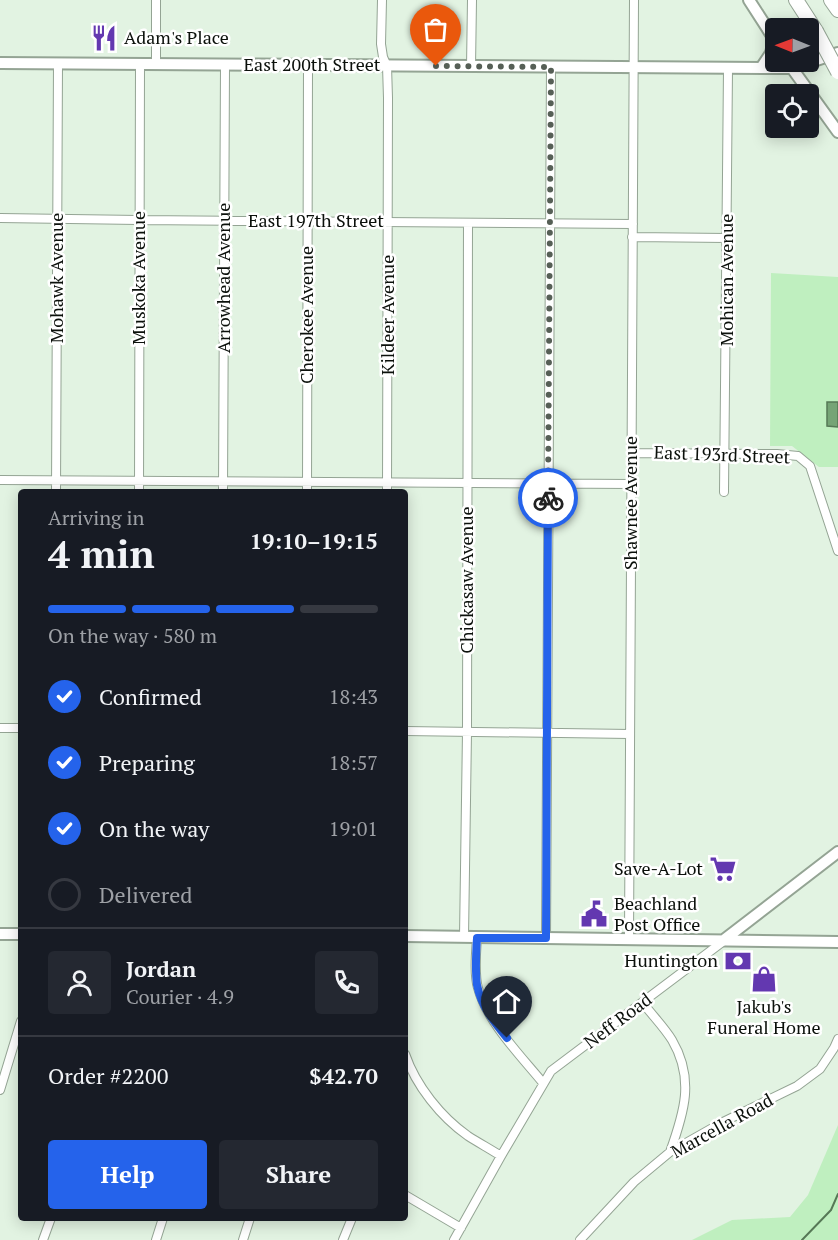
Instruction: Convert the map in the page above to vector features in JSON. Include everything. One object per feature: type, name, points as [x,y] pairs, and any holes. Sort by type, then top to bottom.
[{"type":"highway","points":[[796,0],[808,18]]},
{"type":"highway","points":[[831,0],[838,10]]},
{"type":"highway","points":[[819,35],[838,63]]},
{"type":"highway","points":[[819,37],[838,72]]},
{"type":"street","points":[[156,0],[156,64]]},
{"type":"street","name":"Kildeer Avenue","points":[[382,0],[381,44],[387,66],[388,98],[387,489]]},
{"type":"street","points":[[471,67],[472,0]]},
{"type":"street","name":"Shawnee Avenue","points":[[629,939],[634,0]]},
{"type":"street","points":[[749,0],[765,25]]},
{"type":"street","name":"East 200th Street","points":[[819,58],[838,53]]},
{"type":"street","points":[[761,68],[765,62]]},
{"type":"street","name":"East 200th Street","points":[[0,63],[765,68]]},
{"type":"street","name":"Mohawk Avenue","points":[[56,489],[58,63]]},
{"type":"street","name":"Muskoka Avenue","points":[[139,489],[140,64]]},
{"type":"street","name":"Arrowhead Avenue","points":[[223,489],[225,65]]},
{"type":"street","name":"Cherokee Avenue","points":[[307,489],[308,65]]},
{"type":"street","points":[[546,938],[551,67]]},
{"type":"street","name":"Mohican Avenue","points":[[724,492],[728,69]]},
{"type":"street","points":[[795,72],[838,132]]},
{"type":"street","name":"East 197th Street","points":[[0,218],[633,224]]},
{"type":"street","name":"Chickasaw Avenue","points":[[464,937],[467,732],[468,224]]},
{"type":"street","points":[[632,237],[727,238]]},
{"type":"street","name":"East 193rd Street","points":[[632,453],[798,456],[810,466],[838,551]]},
{"type":"street","points":[[0,480],[632,484]]},
{"type":"street","points":[[0,728],[18,728]]},
{"type":"street","points":[[408,731],[630,734]]},
{"type":"street","name":"Neff Road","points":[[454,1240],[551,1071],[838,852]]},
{"type":"street","points":[[0,934],[18,934]]},
{"type":"street","points":[[408,936],[838,942]]},
{"type":"street","points":[[477,938],[477,986],[484,1005],[492,1020],[543,1083]]},
{"type":"street","points":[[643,1003],[671,1039],[681,1060],[685,1082],[682,1116],[670,1152]]},
{"type":"street","points":[[0,1090],[18,1031]]},
{"type":"street","name":"Marcella Road","points":[[580,1240],[634,1182],[670,1152],[723,1122],[797,1086],[820,1068],[838,1039]]},
{"type":"street","points":[[408,1061],[416,1078],[436,1107],[469,1137],[501,1155]]},
{"type":"street","points":[[408,1197],[461,1228]]},
{"type":"street","points":[[43,1240],[50,1221]]},
{"type":"street","points":[[156,1240],[162,1221]]},
{"type":"street","points":[[243,1240],[249,1221]]},
{"type":"street","points":[[343,1240],[351,1221]]},
{"type":"shaded area","points":[[771,273],[838,277],[838,467],[819,467],[792,446],[770,446]]},
{"type":"shaded area","points":[[827,402],[838,402],[838,427],[827,426]]},
{"type":"shaded area","points":[[838,1125],[838,1240],[692,1240],[732,1220],[790,1217],[808,1195]]},
{"type":"waterway","points":[[802,1240],[831,1210],[838,1194]]},
{"type":"way so far","points":[[436,66],[551,67],[548,498]]},
{"type":"place","name":"Adam's Place","points":[[104,38]]},
{"type":"place","name":"Save-A-Lot","points":[[723,869]]},
{"type":"place","name":"Beachland Post Office","points":[[594,914]]},
{"type":"place","name":"Huntington","points":[[738,961]]},
{"type":"place","name":"Jakub's Funeral Home","points":[[764,979]]},
{"type":"route","points":[[507,1038],[492,1020],[477,986],[477,938],[546,938],[548,498]]}]
